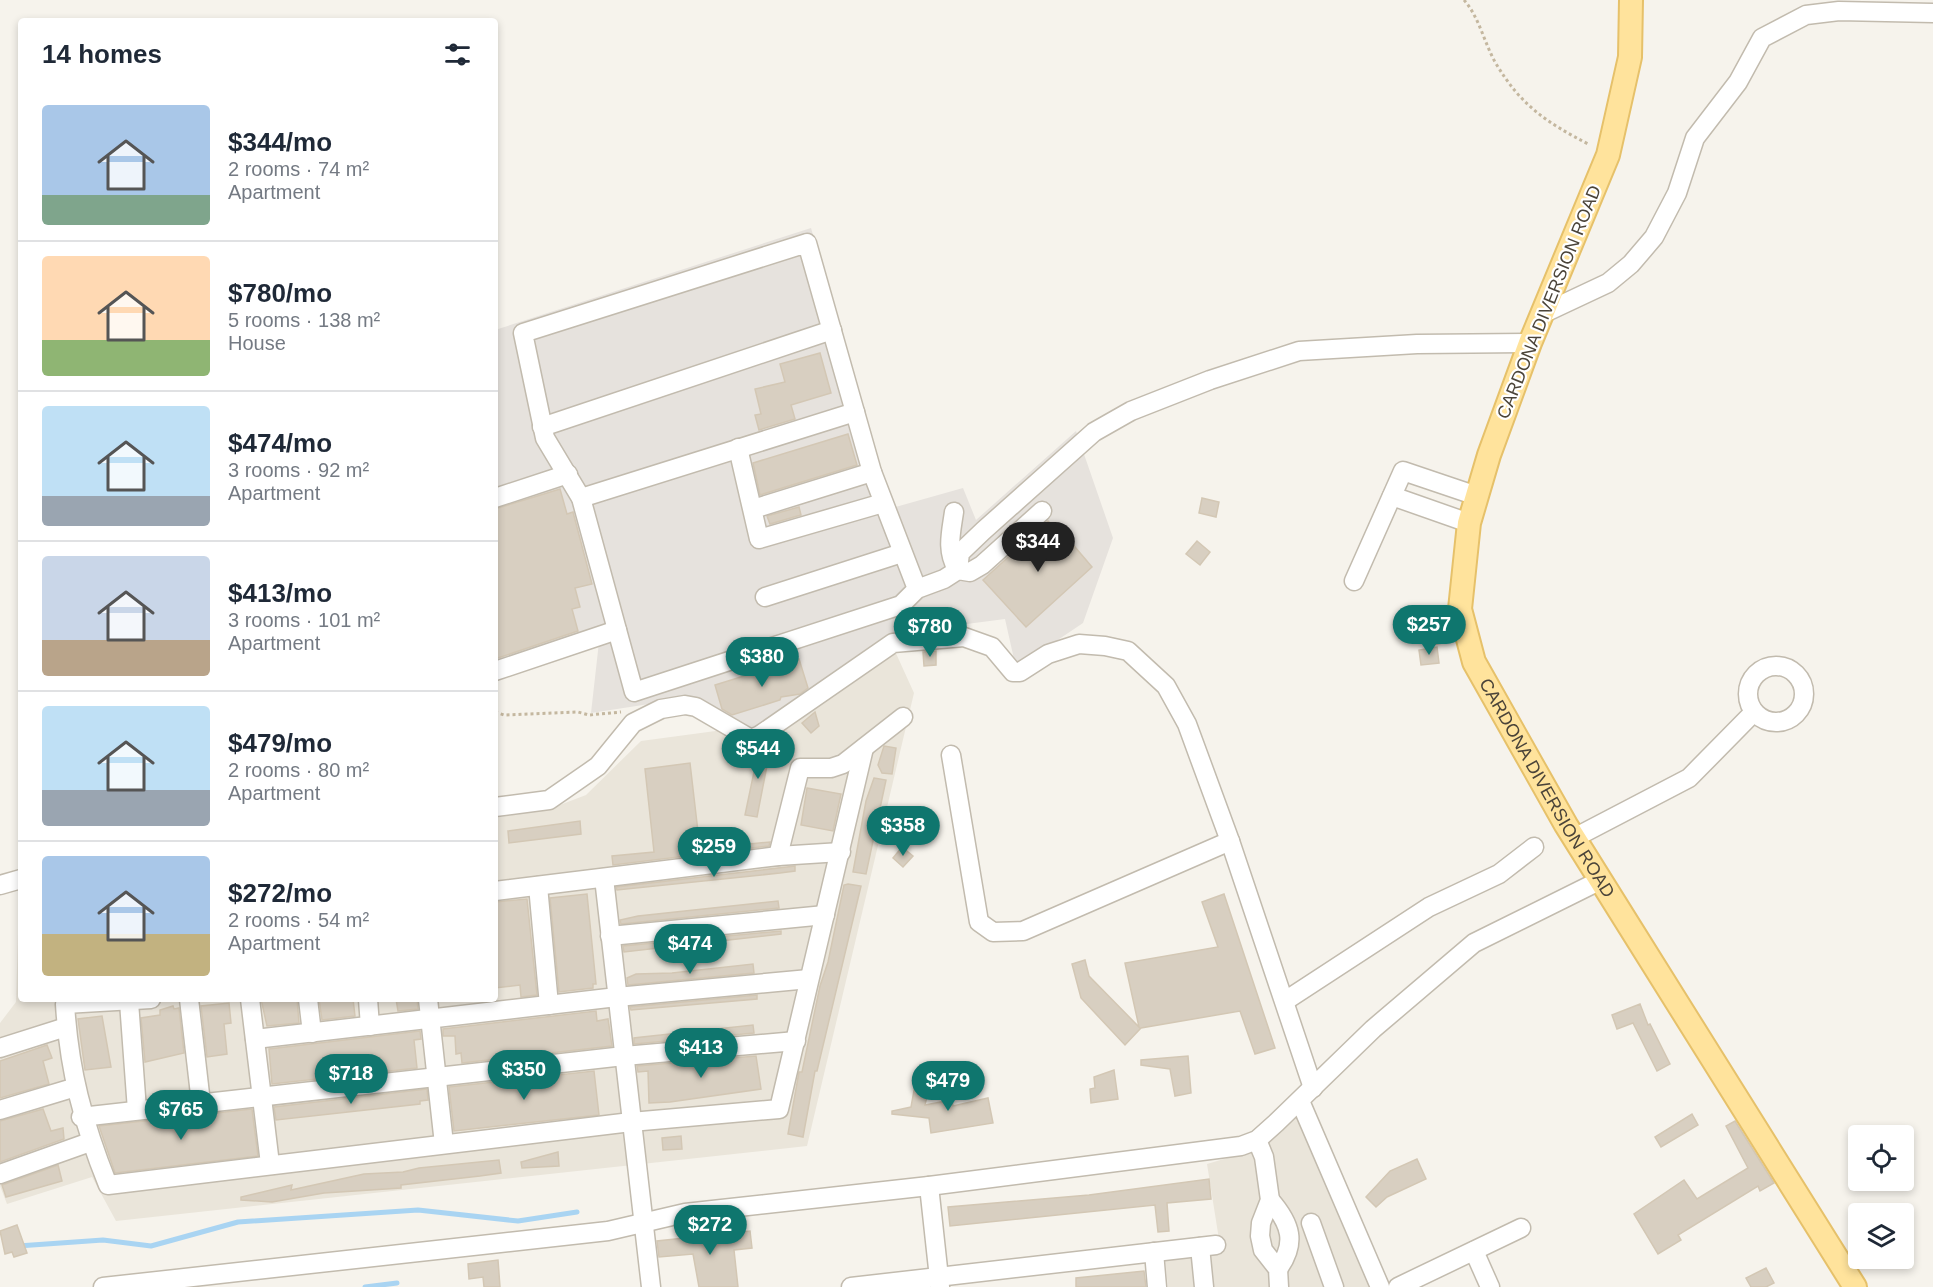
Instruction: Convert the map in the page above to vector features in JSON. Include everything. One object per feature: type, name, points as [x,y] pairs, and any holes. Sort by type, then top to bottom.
[{"type":"main road","name":"CARDONA DIVERSION ROAD","points":[[1631,0],[1630,57],[1608,155],[1530,343],[1477,496],[1469,524],[1461,609],[1474,662],[1599,881],[1856,1287]]},
{"type":"street","points":[[1542,314],[1608,283],[1631,264],[1654,237],[1677,193],[1695,138],[1737,82],[1762,38],[1806,15],[1899,7],[1933,13]]},
{"type":"street","points":[[917,589],[872,471],[807,243],[523,333],[545,438],[581,498],[634,692],[901,605],[917,589],[944,579],[958,570],[970,572],[982,565],[1042,511]]},
{"type":"street","points":[[543,427],[832,330]]},
{"type":"street","points":[[958,570],[960,553],[983,531],[1094,432],[1131,411],[1210,380],[1299,351],[1417,344],[1530,343]]},
{"type":"street","points":[[581,498],[855,412]]},
{"type":"street","points":[[738,448],[759,539],[883,502]]},
{"type":"street","points":[[753,509],[872,471]]},
{"type":"street","points":[[1354,581],[1403,471],[1477,496]]},
{"type":"street","points":[[498,497],[568,474]]},
{"type":"street","points":[[1392,496],[1469,524]]},
{"type":"street","points":[[954,512],[949,547],[950,557],[958,570]]},
{"type":"street","points":[[765,597],[902,554]]},
{"type":"street","points":[[498,670],[617,630]]},
{"type":"street","points":[[498,807],[549,800],[598,766],[633,723],[661,709],[685,705],[696,707],[751,739],[893,643],[964,637],[992,647],[1013,672],[1020,672],[1048,654],[1079,644],[1128,651],[1166,686],[1187,724],[1230,841],[1313,1088]]},
{"type":"street","points":[[1574,838],[1689,778],[1754,712]]},
{"type":"street","points":[[778,856],[800,768],[831,768],[843,764],[903,717]]},
{"type":"street","points":[[137,1110],[129,1002],[65,1004],[66,1027],[81,1117],[108,1185],[631,1122],[779,1109],[864,748]]},
{"type":"street","points":[[951,755],[979,922],[993,932],[1023,932],[1230,841]]},
{"type":"street","points":[[1285,1001],[1429,907],[1499,874],[1534,847]]},
{"type":"street","points":[[498,891],[778,856],[840,852]]},
{"type":"street","points":[[604,878],[651,1287]]},
{"type":"street","points":[[0,885],[18,880]]},
{"type":"street","points":[[103,1287],[608,1231],[685,1213],[1224,1150],[1257,1140],[1373,1029],[1474,943],[1599,881]]},
{"type":"street","points":[[538,886],[549,1005]]},
{"type":"street","points":[[610,936],[825,915]]},
{"type":"street","points":[[255,1039],[430,1019],[489,1006],[549,1005],[809,979]]},
{"type":"street","points":[[189,1002],[201,1103]]},
{"type":"street","points":[[250,1002],[270,1164]]},
{"type":"street","points":[[308,1002],[312,1033]]},
{"type":"street","points":[[368,1002],[370,1026]]},
{"type":"street","points":[[428,1002],[444,1144]]},
{"type":"street","points":[[0,1048],[66,1027]]},
{"type":"street","points":[[81,1117],[624,1056],[796,1041]]},
{"type":"street","points":[[0,1110],[76,1087]]},
{"type":"street","points":[[1300,1101],[1380,1287]]},
{"type":"street","points":[[1257,1140],[1264,1157],[1270,1200],[1260,1236],[1263,1250],[1278,1278]]},
{"type":"street","points":[[0,1173],[90,1142]]},
{"type":"street","points":[[929,1186],[939,1282]]},
{"type":"street","points":[[1270,1200],[1282,1214],[1290,1237],[1288,1255],[1278,1278]]},
{"type":"street","points":[[1311,1223],[1334,1287]]},
{"type":"street","points":[[1398,1287],[1521,1228]]},
{"type":"street","points":[[850,1287],[939,1282],[1208,1246],[1204,1287]]},
{"type":"street","points":[[1473,1251],[1490,1287]]},
{"type":"street","points":[[1154,1252],[1158,1287]]},
{"type":"path","points":[[1464,0],[1495,62],[1523,100],[1548,123],[1608,155]]},
{"type":"path","points":[[498,713],[504,715],[578,712],[589,715],[623,712]]},
{"type":"shaded area","points":[[811,228],[892,508],[963,488],[976,520],[1076,431],[1113,538],[1083,623],[1016,668],[1005,619],[890,634],[748,733],[688,698],[591,713],[599,642],[498,674],[498,329]]},
{"type":"shaded area","points":[[894,649],[914,693],[807,1146],[116,1221],[92,1177],[7,1204],[0,1186],[0,1023],[16,1002],[18,934],[18,1002],[498,1002],[498,817],[552,808],[586,795],[641,741],[723,730]]},
{"type":"shaded area","points":[[1297,1116],[1371,1287],[1168,1287],[1165,1258],[1221,1252],[1207,1164],[1261,1148]]},
{"type":"building","points":[[820,353],[831,393],[791,405],[795,419],[759,430],[755,415],[761,414],[755,389],[785,382],[780,364]]},
{"type":"building","points":[[848,434],[857,465],[760,495],[753,463]]},
{"type":"building","points":[[560,489],[567,514],[573,512],[592,584],[575,588],[580,607],[572,609],[578,631],[498,658],[498,508]]},
{"type":"building","points":[[1202,498],[1219,502],[1216,517],[1199,513]]},
{"type":"building","points":[[799,507],[801,515],[770,524],[767,516]]},
{"type":"building","points":[[1048,521],[1055,529],[1058,527],[1092,567],[1026,627],[983,580]]},
{"type":"building","points":[[1197,541],[1210,552],[1200,565],[1186,554]]},
{"type":"building","points":[[1441,626],[1444,643],[1431,645],[1428,628]]},
{"type":"building","points":[[1437,647],[1439,663],[1421,665],[1419,650]]},
{"type":"building","points":[[936,651],[936,665],[924,666],[923,652]]},
{"type":"building","points":[[799,659],[808,688],[800,694],[781,697],[780,700],[732,715],[722,709],[715,685]]},
{"type":"building","points":[[815,712],[819,726],[811,733],[802,723]]},
{"type":"building","points":[[772,740],[757,817],[745,815],[759,748]]},
{"type":"building","points":[[884,746],[896,748],[892,774],[882,773],[878,765]]},
{"type":"building","points":[[690,763],[700,849],[770,842],[769,846],[613,865],[612,856],[654,852],[645,769]]},
{"type":"building","points":[[874,778],[886,780],[866,874],[853,872],[866,801]]},
{"type":"building","points":[[807,788],[841,794],[833,831],[801,825]]},
{"type":"building","points":[[580,821],[581,834],[509,843],[508,831]]},
{"type":"building","points":[[902,847],[913,856],[903,867],[893,858]]},
{"type":"building","points":[[795,866],[795,871],[780,873],[617,890],[616,887]]},
{"type":"building","points":[[844,885],[861,886],[817,1071],[815,1071],[803,1137],[788,1134],[799,1072],[802,1072]]},
{"type":"building","points":[[587,894],[596,984],[593,984],[593,988],[559,992],[550,898]]},
{"type":"building","points":[[1224,894],[1275,1048],[1255,1054],[1240,1011],[1141,1028],[1125,1045],[1081,998],[1072,964],[1085,960],[1089,976],[1139,1027],[1125,963],[1218,947],[1202,902]]},
{"type":"building","points":[[527,899],[537,995],[521,997],[520,985],[498,988],[498,902]]},
{"type":"building","points":[[778,901],[779,908],[621,924],[620,920],[638,916]]},
{"type":"building","points":[[781,931],[781,934],[624,952],[623,946]]},
{"type":"building","points":[[753,964],[754,973],[628,985],[627,978],[636,974],[672,973]]},
{"type":"building","points":[[757,995],[757,999],[631,1010],[630,1007]]},
{"type":"building","points":[[262,1002],[297,1002],[299,1023],[267,1026]]},
{"type":"building","points":[[319,1002],[353,1002],[355,1016],[322,1020]]},
{"type":"building","points":[[396,1002],[417,1002],[418,1009],[398,1011]]},
{"type":"building","points":[[229,1003],[231,1023],[224,1024],[227,1054],[207,1057],[201,1006]]},
{"type":"building","points":[[1640,1004],[1648,1025],[1650,1024],[1670,1064],[1657,1071],[1633,1023],[1617,1029],[1612,1015]]},
{"type":"building","points":[[173,1006],[174,1009],[179,1008],[184,1053],[145,1062],[141,1018],[160,1015],[160,1010]]},
{"type":"building","points":[[596,1011],[597,1021],[608,1019],[612,1046],[462,1063],[461,1053],[456,1054],[455,1036],[443,1036],[443,1029]]},
{"type":"building","points":[[102,1016],[111,1067],[85,1070],[78,1019]]},
{"type":"building","points":[[753,1025],[754,1033],[634,1044],[634,1038]]},
{"type":"building","points":[[420,1031],[421,1039],[414,1040],[417,1068],[272,1084],[269,1049]]},
{"type":"building","points":[[47,1045],[52,1058],[43,1061],[49,1084],[0,1098],[0,1061]]},
{"type":"building","points":[[756,1056],[761,1089],[670,1102],[649,1103],[648,1071],[638,1072],[637,1066]]},
{"type":"building","points":[[1188,1056],[1191,1093],[1175,1096],[1170,1069],[1141,1065],[1141,1060]]},
{"type":"building","points":[[1114,1070],[1118,1099],[1091,1103],[1090,1089],[1095,1088],[1094,1077]]},
{"type":"building","points":[[594,1071],[599,1115],[454,1131],[449,1087]]},
{"type":"building","points":[[915,1085],[929,1087],[925,1105],[952,1100],[953,1106],[988,1098],[993,1123],[931,1133],[929,1118],[892,1114],[892,1111],[911,1107]]},
{"type":"building","points":[[427,1089],[428,1100],[420,1101],[420,1104],[276,1120],[274,1107]]},
{"type":"building","points":[[43,1109],[51,1131],[63,1128],[64,1139],[0,1162],[0,1121]]},
{"type":"building","points":[[252,1109],[258,1156],[115,1173],[99,1126]]},
{"type":"building","points":[[1692,1114],[1698,1125],[1661,1147],[1655,1137]]},
{"type":"building","points":[[1735,1121],[1774,1183],[1760,1191],[1758,1186],[1678,1235],[1681,1240],[1658,1254],[1634,1214],[1684,1180],[1697,1199],[1748,1168],[1726,1126]]},
{"type":"building","points":[[681,1136],[682,1149],[663,1150],[662,1138]]},
{"type":"building","points":[[558,1152],[559,1166],[522,1168],[521,1162]]},
{"type":"building","points":[[1417,1159],[1426,1179],[1387,1197],[1376,1207],[1366,1197],[1390,1171]]},
{"type":"building","points":[[499,1160],[501,1173],[401,1185],[401,1188],[324,1193],[272,1202],[241,1200],[241,1197],[292,1185],[291,1190],[364,1174],[403,1172],[419,1168]]},
{"type":"building","points":[[58,1165],[62,1181],[6,1197],[2,1185]]},
{"type":"building","points":[[1209,1179],[1211,1199],[1167,1203],[1169,1231],[1158,1232],[1155,1205],[950,1226],[948,1207],[1089,1195]]},
{"type":"building","points":[[17,1225],[27,1253],[14,1257],[12,1252],[5,1254],[0,1231]]},
{"type":"building","points":[[750,1231],[752,1248],[734,1250],[738,1287],[699,1287],[693,1254],[659,1257],[657,1241]]},
{"type":"building","points":[[498,1260],[500,1287],[484,1287],[483,1277],[469,1279],[468,1264]]},
{"type":"building","points":[[1766,1268],[1774,1283],[1766,1287],[1751,1287],[1746,1278]]},
{"type":"building","points":[[1144,1271],[1146,1287],[1076,1287],[1076,1278]]},
{"type":"waterway","points":[[18,1246],[103,1240],[151,1246],[238,1222],[418,1210],[518,1221],[577,1212]]},
{"type":"waterway","points":[[365,1287],[397,1283]]}]
